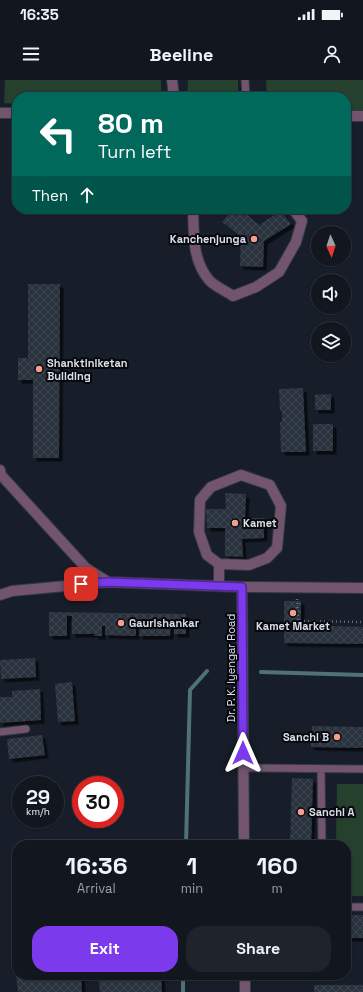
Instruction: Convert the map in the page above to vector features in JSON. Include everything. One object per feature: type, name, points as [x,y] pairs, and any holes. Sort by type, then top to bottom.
[{"type":"street","points":[[172,80],[173,92]]},
{"type":"street","points":[[0,113],[12,113]]},
{"type":"street","points":[[351,116],[363,116]]},
{"type":"street","points":[[193,214],[194,244],[199,264],[210,281],[233,296],[256,287],[278,272],[296,242],[302,221],[297,214]]},
{"type":"street","points":[[0,470],[1,475],[86,568],[108,582]]},
{"type":"street","points":[[241,475],[270,485],[281,506],[277,548],[267,558],[249,564],[219,564],[207,555],[199,532],[200,500],[211,487],[241,475]]},
{"type":"street","points":[[218,586],[219,564]]},
{"type":"street","points":[[0,595],[12,591],[108,582],[242,587],[363,588]]},
{"type":"street","name":"Dr. P. K. Iyengar Road","points":[[242,587],[244,840]]},
{"type":"street","points":[[245,980],[245,992]]},
{"type":"lane","points":[[245,80],[246,92]]},
{"type":"lane","points":[[0,732],[26,729]]},
{"type":"lane","points":[[243,768],[363,770]]},
{"type":"lane","points":[[322,769],[322,840]]},
{"type":"lane","points":[[351,907],[363,907]]},
{"type":"path","points":[[297,595],[298,621],[363,622]]},
{"type":"green space","points":[[5,80],[161,80],[161,92],[12,92],[12,104],[4,103]]},
{"type":"green space","points":[[188,80],[238,80],[238,92],[187,92]]},
{"type":"green space","points":[[266,80],[363,80],[363,110],[351,110],[351,92],[267,92]]},
{"type":"green space","points":[[337,784],[363,784],[363,896],[351,896],[351,840],[336,840]]},
{"type":"building","name":"Kanchenjunga","points":[[229,214],[246,214],[259,225],[276,214],[283,214],[291,224],[264,241],[263,267],[240,266],[241,237],[222,222]]},
{"type":"building","name":"Shanktiniketan Building","points":[[28,284],[60,284],[59,458],[33,458],[33,380],[18,380],[18,358],[28,358]]},
{"type":"building","points":[[303,388],[306,452],[281,452],[280,422],[282,422],[282,410],[280,411],[279,389]]},
{"type":"building","points":[[331,394],[331,410],[315,410],[315,395]]},
{"type":"building","points":[[313,424],[333,424],[333,451],[313,451]]},
{"type":"building","name":"Kamet","points":[[225,493],[246,494],[245,518],[264,518],[264,538],[242,539],[243,557],[225,556],[225,528],[207,528],[206,509],[226,509]]},
{"type":"building","name":"Kamet Market","points":[[284,601],[301,601],[301,625],[363,627],[363,644],[284,643]]},
{"type":"building","name":"Gaurishankar","points":[[49,612],[186,614],[186,634],[174,634],[174,620],[171,619],[170,636],[139,636],[139,627],[136,627],[136,636],[105,635],[105,626],[102,626],[102,636],[94,636],[95,634],[72,634],[72,616],[67,616],[67,636],[49,636]]},
{"type":"building","points":[[35,658],[36,677],[1,679],[0,660]]},
{"type":"building","points":[[72,682],[75,721],[58,722],[55,684]]},
{"type":"building","points":[[40,689],[41,720],[0,723],[0,697],[12,697],[12,691]]},
{"type":"building","name":"Sanchi B","points":[[312,726],[363,727],[363,748],[311,747]]},
{"type":"building","points":[[42,735],[45,755],[9,759],[7,739]]},
{"type":"building","name":"Sanchi A","points":[[292,778],[313,779],[311,840],[290,840]]},
{"type":"building","points":[[351,915],[363,915],[363,938],[351,938]]},
{"type":"building","points":[[17,980],[81,980],[82,992],[18,992]]},
{"type":"building","points":[[99,980],[161,980],[162,992],[100,992]]},
{"type":"building","points":[[314,985],[363,985],[363,992],[314,992]]},
{"type":"waterway","points":[[186,840],[190,690],[207,671]]},
{"type":"waterway","points":[[261,672],[363,675]]},
{"type":"waterway","points":[[183,980],[183,992]]},
{"type":"place","name":"Kanchenjunga","points":[[254,239]]},
{"type":"place","name":"Shanktiniketan Building","points":[[39,369]]},
{"type":"place","name":"Kamet","points":[[235,523]]},
{"type":"place","name":"Kamet Market","points":[[293,613]]},
{"type":"place","name":"Gaurishankar","points":[[121,623]]},
{"type":"place","name":"Sanchi B","points":[[337,737]]},
{"type":"place","name":"Sanchi A","points":[[301,812]]},
{"type":"route","points":[[81,584],[108,582],[242,587],[243,753]]}]
